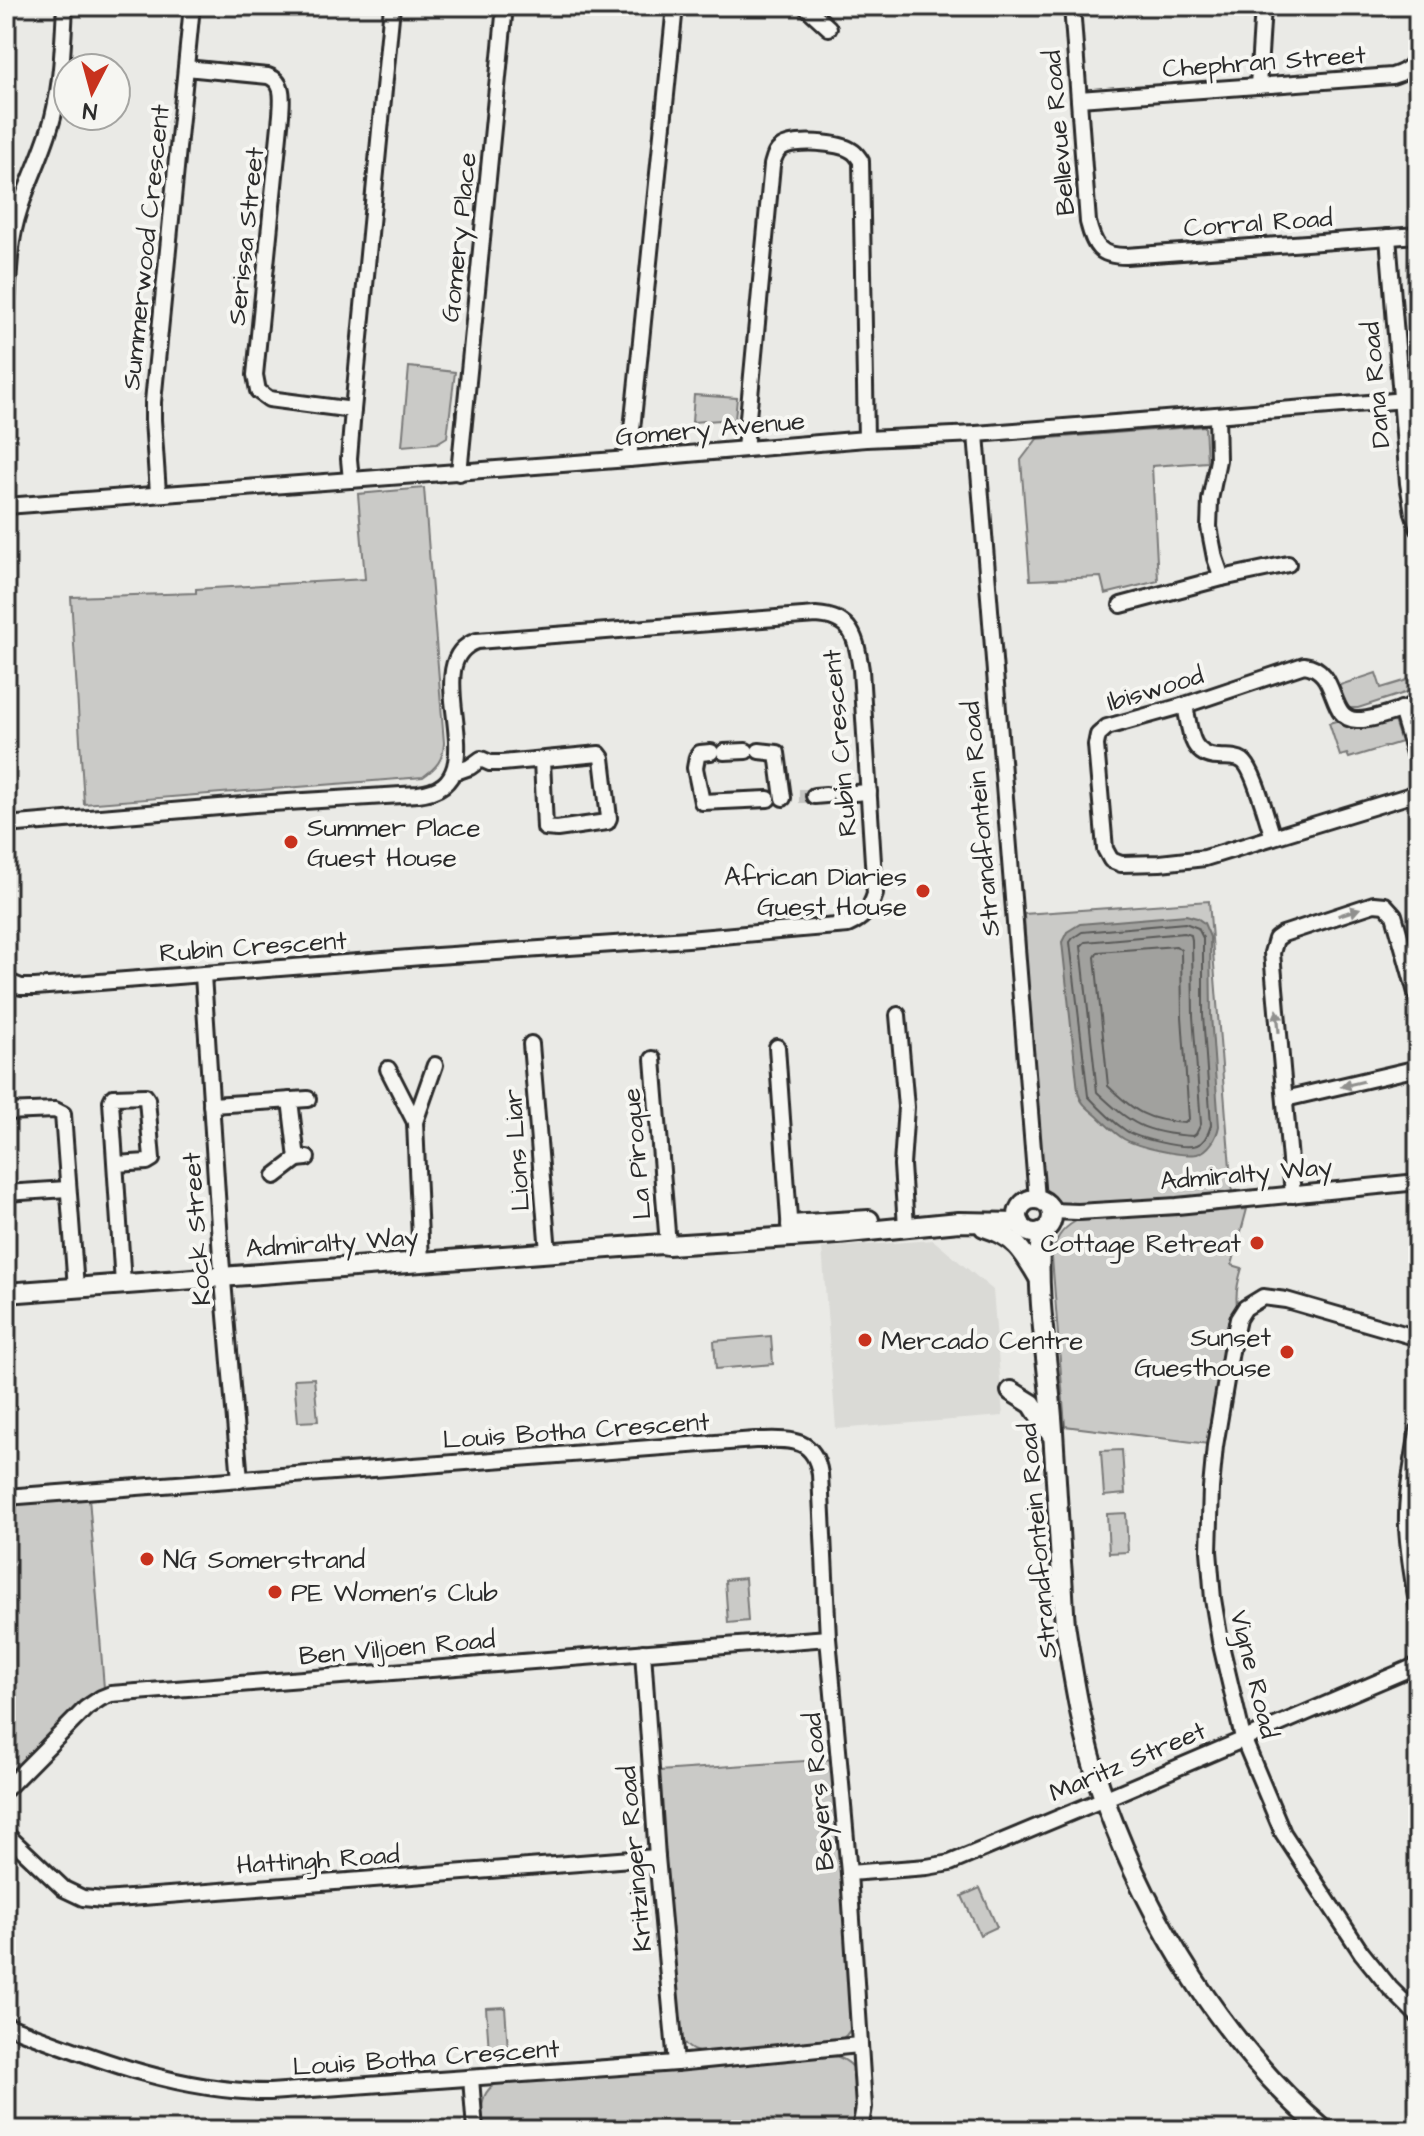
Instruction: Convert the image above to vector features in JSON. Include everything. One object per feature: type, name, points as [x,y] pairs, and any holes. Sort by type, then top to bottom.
[{"type":"main road","name":"Admiralty Way","points":[[906,1223],[953,1215],[1036,1219]]},
{"type":"main road","name":"Admiralty Way","points":[[6,1293],[666,1243],[790,1232],[850,1221],[906,1223],[1036,1219]]},
{"type":"main road","name":"Strandfontein Road","points":[[1036,1219],[1065,1621],[1085,1732],[1104,1799],[1140,1888],[1202,1991],[1274,2082],[1324,2130]]},
{"type":"main road","points":[[959,1222],[997,1231],[1011,1238],[1041,1280]]},
{"type":"main road","points":[[1011,1391],[1032,1404],[1054,1441]]},
{"type":"street","points":[[6,315],[14,226],[53,116],[65,6]]},
{"type":"street","name":"Summerwood Crescent","points":[[158,493],[153,402],[192,6]]},
{"type":"street","points":[[351,480],[349,459],[353,410],[392,6]]},
{"type":"street","name":"Gomery Place","points":[[459,473],[505,6]]},
{"type":"street","points":[[629,459],[675,6]]},
{"type":"street","points":[[805,6],[829,28]]},
{"type":"street","name":"Bellevue Road","points":[[1072,6],[1088,222],[1094,242],[1103,252]]},
{"type":"street","points":[[1258,86],[1263,6]]},
{"type":"street","name":"Chephran Street","points":[[1079,99],[1392,76],[1412,65],[1418,30]]},
{"type":"street","name":"Serissa Street","points":[[186,68],[268,76],[275,78],[282,91],[255,375],[258,391],[269,399],[353,410]]},
{"type":"street","points":[[745,449],[772,165],[779,149],[800,142],[843,147],[855,152],[861,161],[866,439]]},
{"type":"street","name":"Corral Road","points":[[1103,252],[1126,256],[1418,235]]},
{"type":"street","name":"Dana Road","points":[[1388,237],[1408,483],[1418,528]]},
{"type":"street","name":"Gomery Avenue","points":[[6,506],[1418,399]]},
{"type":"street","points":[[1217,415],[1218,460],[1210,500],[1209,527],[1222,578]]},
{"type":"street","name":"Strandfontein Road","points":[[976,434],[1036,1219]]},
{"type":"street","points":[[1121,605],[1288,564]]},
{"type":"street","name":"Rubin Crescent","points":[[6,981],[17,987],[35,987],[848,925],[866,914],[875,894],[857,642],[850,628],[829,616],[472,643],[457,657],[453,672],[456,760],[453,773]]},
{"type":"street","name":"Ibiswood","points":[[1418,704],[1362,720],[1350,719],[1341,711],[1322,672],[1304,665],[1185,705],[1113,725],[1103,729],[1096,745],[1105,849],[1108,857],[1115,862],[1129,864],[1190,860],[1219,854],[1408,796],[1416,792],[1418,786]]},
{"type":"street","points":[[1185,705],[1192,738],[1199,751],[1214,757],[1239,759],[1246,764],[1273,837]]},
{"type":"street","points":[[1401,709],[1418,767]]},
{"type":"street","points":[[778,798],[778,756],[774,751],[700,753],[696,761],[702,802],[778,798],[869,792]]},
{"type":"street","points":[[6,825],[418,794],[435,791],[453,773],[467,769],[481,759],[496,763],[600,755],[609,818],[607,822],[545,828],[542,760]]},
{"type":"street","points":[[1293,1195],[1272,953],[1276,939],[1374,904],[1385,905],[1394,915],[1418,1000]]},
{"type":"street","name":"Kock Street","points":[[203,975],[240,1480]]},
{"type":"street","points":[[898,1015],[906,1107],[902,1165],[906,1223]]},
{"type":"street","name":"Lions Liar","points":[[531,1044],[548,1252]]},
{"type":"street","points":[[777,1047],[790,1232]]},
{"type":"street","name":"La Piroque","points":[[653,1059],[666,1243]]},
{"type":"street","points":[[421,1262],[415,1122],[435,1065]]},
{"type":"street","points":[[1285,1099],[1418,1068]]},
{"type":"street","points":[[388,1069],[415,1122]]},
{"type":"street","points":[[116,1164],[152,1159],[145,1096],[112,1098],[123,1284]]},
{"type":"street","points":[[211,1105],[308,1099]]},
{"type":"street","points":[[275,1176],[302,1159],[290,1100]]},
{"type":"street","points":[[6,1112],[55,1110],[63,1114],[76,1288]]},
{"type":"street","name":"Admiralty Way","points":[[1036,1219],[1078,1212],[1418,1182]]},
{"type":"street","points":[[6,1193],[67,1189]]},
{"type":"street","name":"Vigne Road","points":[[1418,1338],[1286,1300],[1263,1297],[1241,1312],[1222,1399],[1211,1488],[1209,1551],[1217,1627],[1243,1738],[1283,1833],[1361,1952],[1418,2016]]},
{"type":"street","points":[[1418,1431],[1410,1478],[1407,1525],[1418,1608]]},
{"type":"street","name":"Louis Botha Crescent","points":[[6,1497],[755,1440],[793,1440],[812,1451]]},
{"type":"street","name":"Beyers Road","points":[[812,1451],[820,1474],[828,1638],[849,1873],[864,2107],[860,2130]]},
{"type":"street","name":"Ben Viljoen Road","points":[[6,1789],[86,1708],[111,1694],[828,1638]]},
{"type":"street","name":"Kritzinger Road","points":[[643,1652],[657,1857],[676,2063]]},
{"type":"street","name":"Maritz Street","points":[[849,1873],[950,1863],[1418,1665]]},
{"type":"street","name":"Hattingh Road","points":[[6,1834],[64,1889],[83,1898],[104,1900],[657,1857]]},
{"type":"street","name":"Louis Botha Crescent","points":[[6,2025],[139,2073],[241,2091],[270,2092],[676,2063],[859,2045]]},
{"type":"street","points":[[471,2078],[475,2130]]},
{"type":"shaded area","points":[[409,367],[455,372],[447,437],[437,443],[402,446]]},
{"type":"shaded area","points":[[694,395],[737,398],[735,419],[692,422]]},
{"type":"shaded area","points":[[1205,426],[1207,462],[1152,466],[1158,581],[1105,594],[1101,577],[1030,580],[1021,460],[1037,439]]},
{"type":"shaded area","points":[[424,488],[444,743],[441,759],[432,770],[423,777],[84,804],[71,597],[196,593],[196,589],[365,579],[358,494]]},
{"type":"shaded area","points":[[1376,673],[1381,688],[1414,678],[1417,689],[1358,708],[1345,708],[1334,687]]},
{"type":"shaded area","points":[[1391,712],[1401,742],[1349,758],[1347,754],[1340,756],[1329,723]]},
{"type":"shaded area","points":[[1209,901],[1232,1193],[1066,1206],[1053,1201],[1046,1196],[1039,1183],[1024,914]]},
{"type":"shaded area","points":[[1247,1209],[1232,1265],[1242,1268],[1236,1294],[1238,1310],[1221,1370],[1208,1444],[1065,1426],[1052,1257],[1062,1232],[1076,1221]]},
{"type":"shaded area","points":[[933,1240],[993,1290],[1003,1416],[836,1429],[822,1248]]},
{"type":"shaded area","points":[[771,1336],[773,1364],[716,1369],[714,1341]]},
{"type":"shaded area","points":[[314,1378],[318,1421],[298,1422],[294,1379]]},
{"type":"shaded area","points":[[1122,1450],[1125,1494],[1104,1496],[1101,1451]]},
{"type":"shaded area","points":[[89,1497],[104,1688],[85,1698],[6,1778],[6,1503]]},
{"type":"shaded area","points":[[1126,1513],[1128,1552],[1109,1553],[1107,1514]]},
{"type":"shaded area","points":[[745,1578],[748,1621],[728,1623],[725,1580]]},
{"type":"shaded area","points":[[835,1759],[853,2024],[836,2043],[705,2053],[692,2050],[679,2033],[659,1771]]},
{"type":"shaded area","points":[[980,1888],[997,1927],[980,1935],[962,1896]]},
{"type":"shaded area","points":[[505,2007],[508,2049],[489,2051],[486,2008]]},
{"type":"shaded area","points":[[836,2056],[847,2062],[859,2077],[861,2097],[857,2130],[482,2130],[483,2100],[490,2088],[504,2081]]},
{"type":"water","points":[[1186,915],[1204,923],[1210,937],[1211,1015],[1219,1126],[1209,1147],[1190,1155],[1160,1151],[1124,1139],[1082,1102],[1078,1091],[1062,942],[1067,932],[1080,924]]},
{"type":"tunnel","points":[[799,796],[814,796]]},
{"type":"place","name":"Summer Place Guest House","points":[[291,842]]},
{"type":"place","name":"African Diaries Guest House","points":[[923,891]]},
{"type":"place","name":"Cottage Retreat","points":[[1257,1243]]},
{"type":"place","name":"Mercado Centre","points":[[865,1340]]},
{"type":"place","name":"Sunset Guesthouse","points":[[1287,1352]]},
{"type":"place","name":"NG Somerstrand","points":[[147,1559]]},
{"type":"place","name":"PE Women’s Club","points":[[275,1592]]}]
